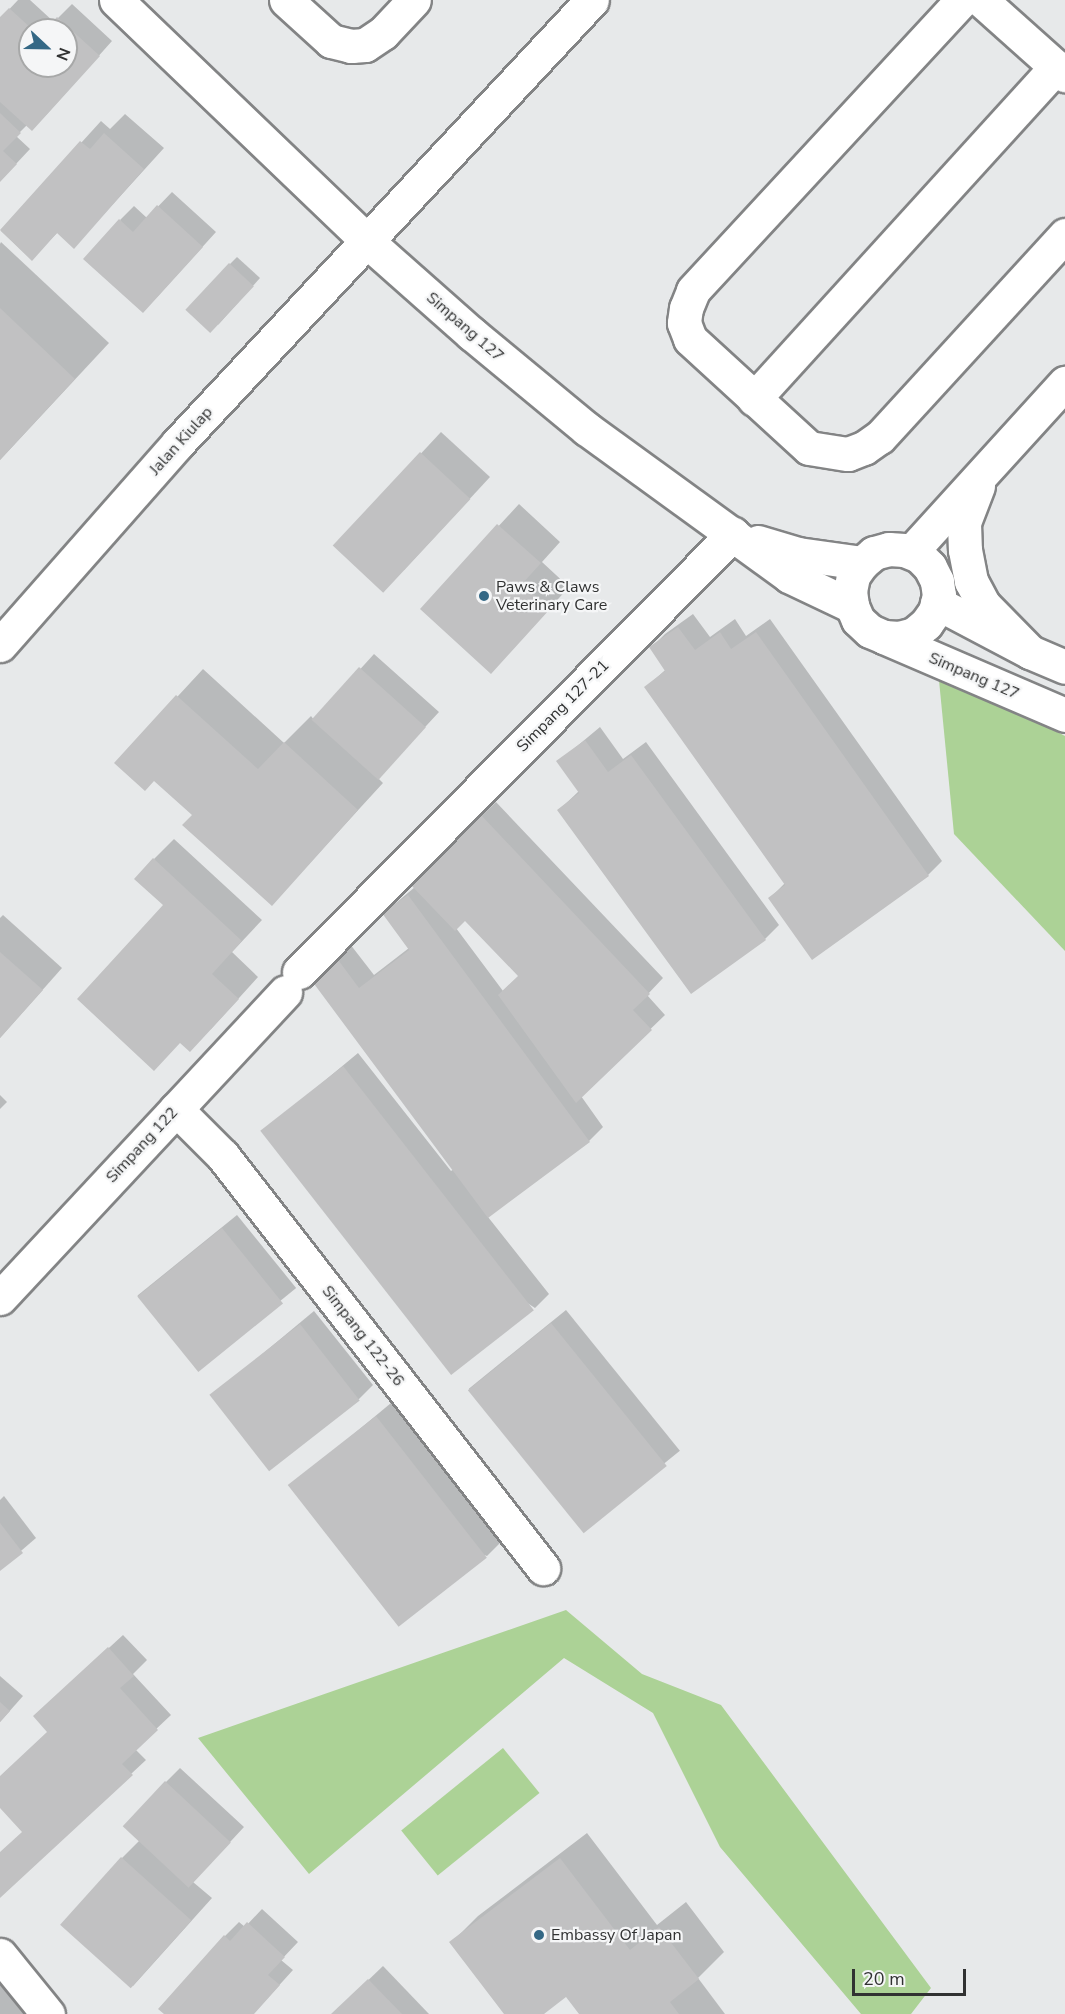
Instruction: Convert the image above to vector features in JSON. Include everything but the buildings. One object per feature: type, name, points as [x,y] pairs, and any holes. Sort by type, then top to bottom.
[{"type":"street","name":"Simpang 127","points":[[116,0],[368,242],[472,334],[587,429],[789,576],[852,606]]},
{"type":"street","points":[[286,0],[331,41],[351,46],[365,45],[383,33],[414,0]]},
{"type":"street","name":"Jalan Kiulap","points":[[0,645],[178,443],[592,0]]},
{"type":"street","points":[[962,0],[693,291],[686,308],[684,323],[690,339],[809,448],[848,454],[864,448],[880,437],[1065,235]]},
{"type":"street","points":[[754,399],[1060,71],[981,0]]},
{"type":"street","points":[[911,552],[1065,383]]},
{"type":"street","points":[[983,474],[964,523],[965,550],[971,581],[984,605],[1030,652]]},
{"type":"street","points":[[733,534],[798,554],[862,563]]},
{"type":"street","name":"Simpang 127-21","points":[[292,982],[733,534]]},
{"type":"street","points":[[889,549],[911,552],[919,556],[934,574],[939,596],[926,624],[914,634],[899,638],[884,637],[870,631],[858,620],[852,606],[850,591],[853,576],[862,563],[874,553],[889,549]]},
{"type":"street","points":[[937,603],[1030,652],[1065,667]]},
{"type":"street","name":"Simpang 127","points":[[884,637],[1065,715]]},
{"type":"street","name":"Simpang 122","points":[[0,1298],[292,982]]},
{"type":"street","name":"Simpang 122-26","points":[[176,1109],[223,1156],[543,1568]]},
{"type":"street","points":[[0,1955],[48,2014]]},
{"type":"green space","points":[[938,670],[1065,736],[1065,951],[954,834]]},
{"type":"green space","points":[[566,1610],[642,1674],[721,1705],[931,1988],[911,2014],[861,2014],[720,1847],[653,1713],[564,1658],[309,1874],[198,1738]]},
{"type":"green space","points":[[503,1748],[540,1793],[438,1876],[401,1830]]},
{"type":"place","name":"Paws & Claws Veterinary Care","points":[[484,596]]},
{"type":"place","name":"Embassy Of Japan","points":[[539,1935]]}]
